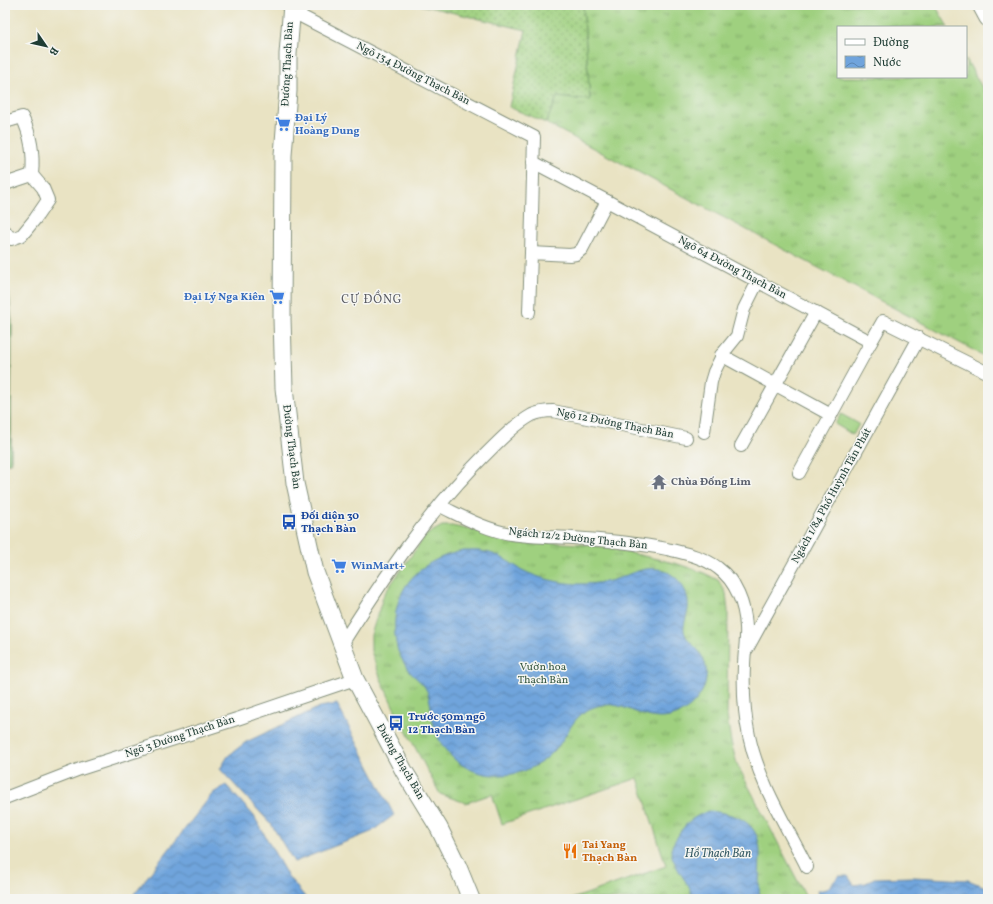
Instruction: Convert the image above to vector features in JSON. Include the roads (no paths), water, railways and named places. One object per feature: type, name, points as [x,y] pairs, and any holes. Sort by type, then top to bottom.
[{"type":"main road","points":[[981,5],[988,18]]},
{"type":"main road","name":"Đường Thạch Bàn","points":[[292,8],[283,155],[282,318],[284,388],[295,483],[315,572],[355,679],[404,771],[439,828],[458,867],[471,899]]},
{"type":"street","name":"Ngõ 134 Đường Thạch Bàn","points":[[292,8],[534,137],[534,162]]},
{"type":"street","points":[[5,122],[22,117],[27,127],[34,158],[32,175],[43,188],[48,200],[22,235],[11,238],[5,231]]},
{"type":"street","points":[[529,312],[534,162]]},
{"type":"street","name":"Ngõ 64 Đường Thạch Bàn","points":[[534,162],[871,342]]},
{"type":"street","points":[[5,184],[32,175]]},
{"type":"street","points":[[531,253],[576,254],[582,249],[607,201]]},
{"type":"street","points":[[704,432],[711,382],[721,355],[737,336],[744,309],[758,281]]},
{"type":"street","points":[[741,446],[816,312]]},
{"type":"street","points":[[799,473],[883,320],[988,373]]},
{"type":"street","name":"Ngách 1/84 Phố Huỳnh Tấn Phát","points":[[744,654],[919,338]]},
{"type":"street","points":[[721,355],[831,415]]},
{"type":"street","name":"Ngõ 12 Đường Thạch Bàn","points":[[342,644],[387,575],[459,482],[492,448],[521,423],[532,416],[543,411],[553,411],[686,438]]},
{"type":"street","name":"Ngách 12/2 Đường Thạch Bàn","points":[[440,506],[491,529],[510,534],[626,542],[685,554],[717,567],[728,576],[736,588],[746,627],[744,654],[745,717],[753,754],[769,794],[807,867]]},
{"type":"street","name":"Ngõ 3 Đường Thạch Bàn","points":[[5,798],[80,769],[240,718],[355,679]]},
{"type":"water","points":[[463,551],[480,551],[490,553],[529,573],[564,583],[583,584],[606,582],[638,571],[652,568],[667,572],[680,582],[686,592],[688,609],[684,631],[705,662],[706,680],[703,689],[692,705],[685,711],[665,718],[655,718],[617,706],[597,706],[588,710],[576,719],[559,745],[549,756],[537,765],[523,771],[509,775],[490,775],[467,768],[457,762],[442,744],[433,722],[427,691],[409,671],[400,656],[395,635],[397,605],[402,593],[416,573],[437,559]]},
{"type":"water","points":[[337,704],[394,815],[371,832],[294,862],[271,824],[220,769],[228,756],[246,742],[320,707]]},
{"type":"water","points":[[226,785],[254,816],[287,875],[305,899],[130,899],[213,793]]},
{"type":"water","name":"Hồ Thạch Bàn","points":[[708,811],[736,817],[750,826],[755,833],[759,841],[760,852],[760,899],[692,899],[689,888],[675,864],[671,850],[687,823]]},
{"type":"water","points":[[839,876],[848,876],[854,885],[866,883],[874,878],[913,877],[968,880],[988,888],[988,899],[819,899],[817,891],[827,889]]},
{"type":"place","name":"Đại Lý Hoàng Dung","points":[[283,124]]},
{"type":"place","name":"Đại Lý Nga Kiên","points":[[277,297]]},
{"type":"place","name":"Chùa Đống Lim","points":[[659,482]]},
{"type":"place","name":"Đối diện 30 Thạch Bàn","points":[[289,522]]},
{"type":"place","name":"WinMart+","points":[[339,566]]},
{"type":"place","name":"Trước 50m ngõ 12 Thạch Bàn","points":[[396,723]]},
{"type":"place","name":"Tai Yang Thạch Bàn","points":[[570,851]]},
{"type":"district","name":"CỰ ĐỒNG","points":[[372,300]]},
{"type":"park label","name":"Vườn hoa Thạch Bàn","points":[[543,673]]}]
